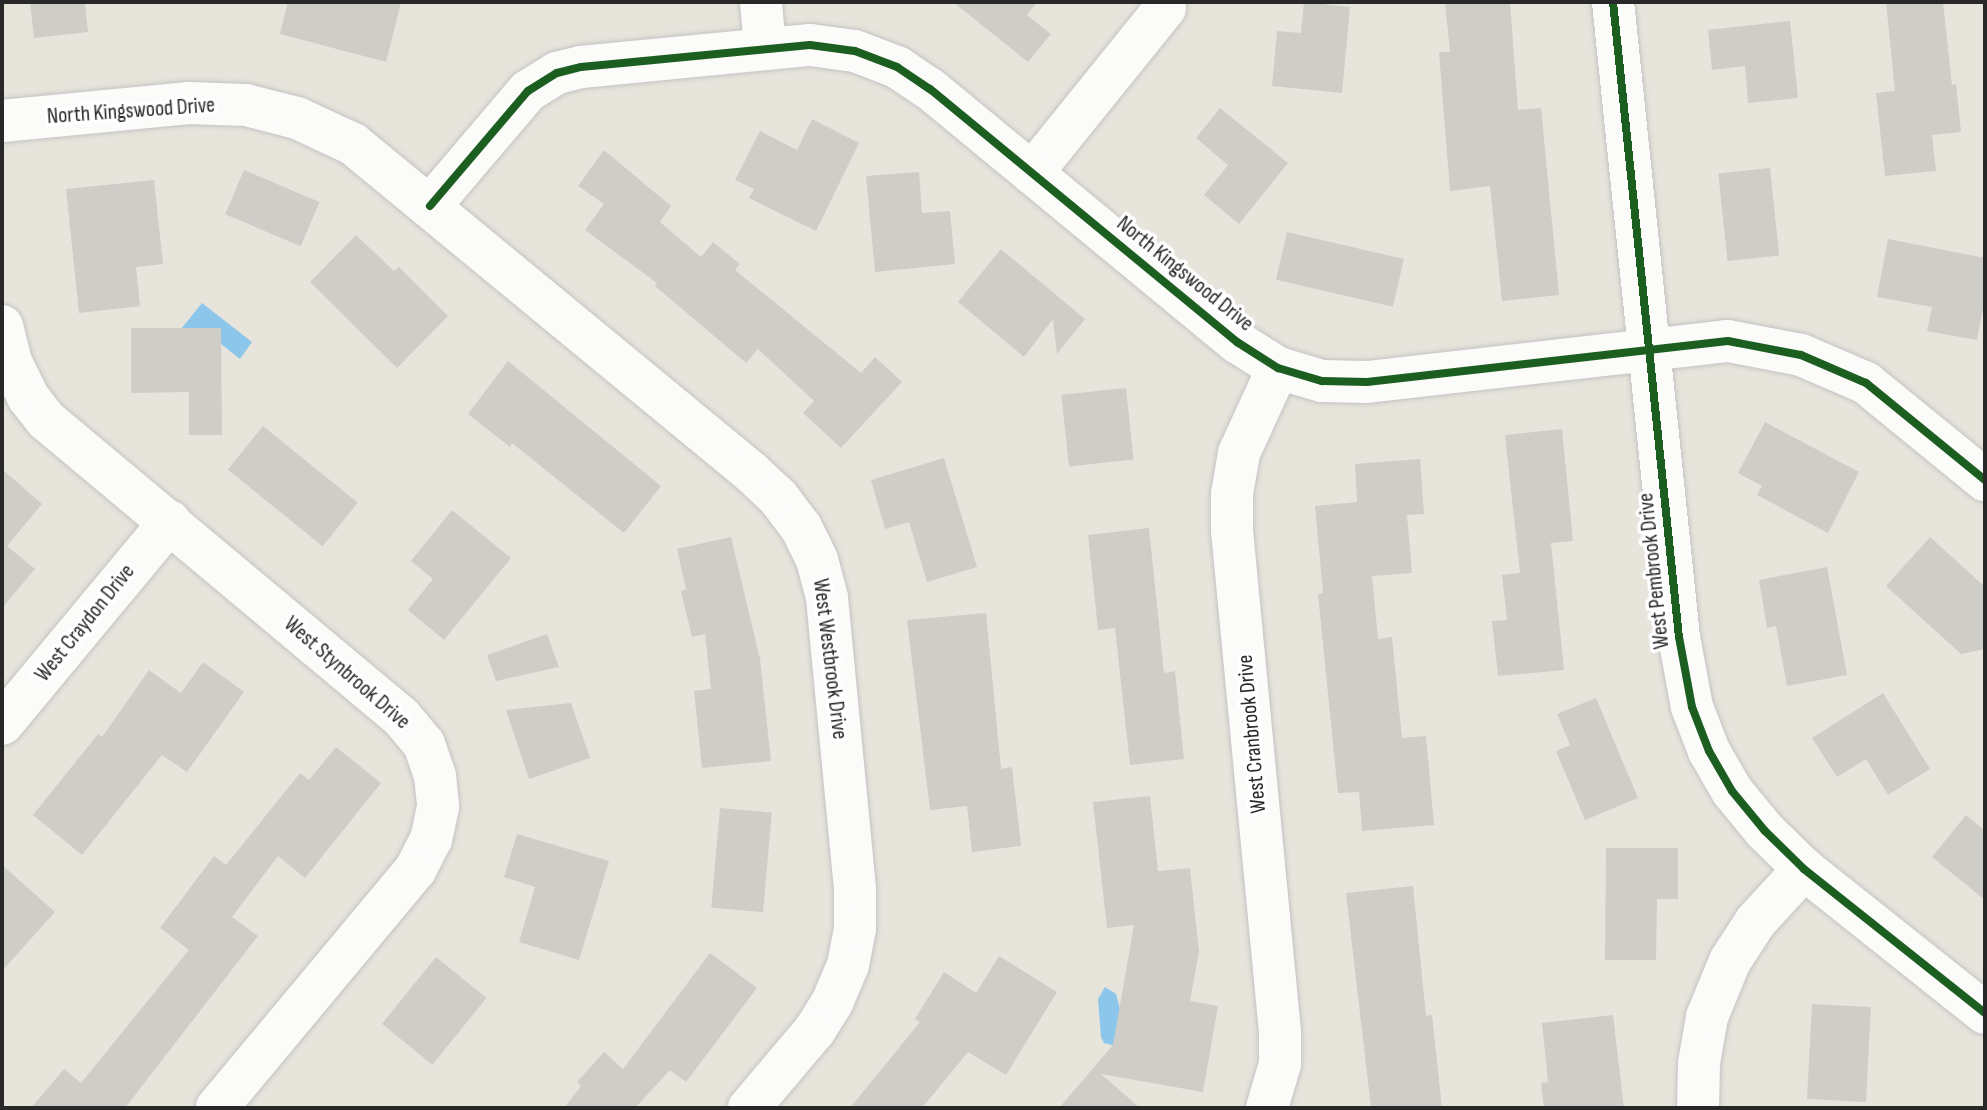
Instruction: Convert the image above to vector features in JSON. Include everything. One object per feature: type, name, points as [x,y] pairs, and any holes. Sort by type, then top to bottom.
[{"type":"street","points":[[761,2],[765,49]]},
{"type":"street","name":"West Pembrook Drive","points":[[1613,2],[1679,637],[1692,707],[1709,751],[1732,791],[1765,831],[1804,869],[1985,1013]]},
{"type":"street","points":[[1032,173],[1165,8]]},
{"type":"street","name":"North Kingswood Drive","points":[[2,121],[189,103],[246,105],[297,118],[353,144],[430,206],[528,91],[549,77],[581,67],[810,45],[855,51],[897,67],[930,89],[1237,342],[1278,368],[1322,381],[1367,382],[1728,341],[1801,355],[1866,383],[1979,461]]},
{"type":"street","name":"West Westbrook Drive","points":[[430,206],[751,472],[778,497],[801,527],[817,560],[829,613],[855,890],[855,929],[848,965],[833,1001],[814,1031],[749,1108]]},
{"type":"street","name":"West Stynbrook Drive","points":[[2,326],[11,362],[28,397],[46,420],[402,718],[424,744],[435,776],[438,807],[431,839],[415,870],[217,1108]]},
{"type":"street","name":"West Cranbrook Drive","points":[[1267,1108],[1280,1064],[1280,1032],[1232,494],[1239,453],[1278,368]]},
{"type":"street","name":"West Craydon Drive","points":[[2,724],[170,522]]},
{"type":"street","points":[[1698,1108],[1699,1063],[1707,1017],[1730,961],[1756,921],[1804,869]]},
{"type":"water","points":[[202,303],[252,342],[240,359],[216,340],[177,334]]},
{"type":"water","points":[[1105,987],[1116,994],[1120,1009],[1116,1046],[1104,1043],[1101,1037],[1098,999]]},
{"type":"building","points":[[30,2],[85,2],[88,32],[34,38]]},
{"type":"building","points":[[288,2],[401,2],[386,62],[280,34]]},
{"type":"building","points":[[953,2],[1037,2],[1027,15],[1051,34],[1028,62]]},
{"type":"building","points":[[1304,2],[1350,7],[1342,93],[1272,86],[1277,31],[1301,33]]},
{"type":"building","points":[[1445,2],[1510,2],[1518,110],[1541,108],[1559,295],[1502,301],[1490,186],[1450,191],[1439,52],[1450,52]]},
{"type":"building","points":[[1886,2],[1943,2],[1952,85],[1956,84],[1961,132],[1932,135],[1936,171],[1885,176],[1876,93],[1895,91]]},
{"type":"building","points":[[1790,21],[1798,98],[1748,103],[1745,66],[1712,70],[1708,30]]},
{"type":"building","points":[[1220,108],[1288,163],[1239,224],[1204,195],[1228,165],[1196,138]]},
{"type":"building","points":[[812,119],[859,143],[816,231],[749,198],[754,189],[735,180],[760,131],[797,150]]},
{"type":"building","points":[[604,150],[671,206],[660,222],[701,257],[713,242],[740,264],[735,270],[861,373],[875,357],[902,382],[841,448],[803,413],[814,401],[758,349],[746,363],[655,286],[657,283],[585,230],[604,204],[578,186]]},
{"type":"building","points":[[1770,168],[1779,256],[1727,261],[1718,173]]},
{"type":"building","points":[[244,170],[319,202],[301,246],[225,214]]},
{"type":"building","points":[[919,172],[922,213],[950,211],[955,264],[875,272],[866,176]]},
{"type":"building","points":[[154,180],[163,264],[136,267],[140,306],[79,313],[66,189]]},
{"type":"building","points":[[1287,232],[1404,259],[1393,307],[1276,280]]},
{"type":"building","points":[[356,235],[394,271],[399,267],[448,316],[397,368],[310,282]]},
{"type":"building","points":[[1888,239],[1985,258],[1985,298],[1977,340],[1927,331],[1932,307],[1877,297]]},
{"type":"building","points":[[1001,249],[1085,319],[1057,354],[1053,319],[1024,357],[958,302]]},
{"type":"building","points":[[131,328],[221,328],[222,435],[189,435],[189,392],[131,393]]},
{"type":"building","points":[[508,361],[661,486],[624,533],[512,443],[510,447],[468,414]]},
{"type":"building","points":[[1126,388],[1134,460],[1069,466],[1061,395]]},
{"type":"building","points":[[1765,422],[1859,472],[1828,533],[1757,495],[1762,486],[1738,473]]},
{"type":"building","points":[[263,426],[358,503],[323,546],[228,470]]},
{"type":"building","points":[[1562,429],[1573,541],[1551,543],[1564,670],[1498,676],[1492,621],[1507,620],[1502,575],[1520,573],[1505,435]]},
{"type":"building","points":[[944,458],[977,567],[927,582],[909,522],[885,529],[871,480]]},
{"type":"building","points":[[1420,459],[1424,514],[1407,515],[1412,573],[1372,576],[1378,639],[1392,637],[1402,738],[1426,736],[1434,825],[1362,831],[1359,792],[1338,793],[1318,594],[1323,593],[1315,506],[1357,502],[1355,464]]},
{"type":"building","points":[[2,469],[42,504],[7,546],[35,569],[2,608]]},
{"type":"building","points":[[452,510],[511,558],[444,640],[408,610],[433,579],[411,561]]},
{"type":"building","points":[[1149,528],[1164,673],[1175,671],[1184,759],[1130,765],[1115,628],[1098,630],[1088,535]]},
{"type":"building","points":[[731,537],[760,659],[771,761],[702,768],[694,691],[711,689],[705,634],[692,637],[681,591],[686,589],[677,549]]},
{"type":"building","points":[[1930,537],[1985,587],[1985,649],[1961,654],[1886,586]]},
{"type":"building","points":[[1827,567],[1847,675],[1787,686],[1776,626],[1767,628],[1759,580]]},
{"type":"building","points":[[986,613],[1001,769],[1012,767],[1021,846],[972,852],[967,806],[930,810],[907,620]]},
{"type":"building","points":[[547,634],[559,667],[496,681],[487,655]]},
{"type":"building","points":[[203,662],[244,692],[187,772],[162,755],[82,855],[33,815],[98,734],[102,737],[149,670],[181,693]]},
{"type":"building","points":[[1883,693],[1930,769],[1888,795],[1866,759],[1837,777],[1812,738]]},
{"type":"building","points":[[1596,698],[1638,798],[1585,820],[1556,751],[1570,745],[1557,714]]},
{"type":"building","points":[[571,703],[590,758],[529,779],[506,710]]},
{"type":"building","points":[[336,747],[381,783],[305,878],[278,856],[232,917],[258,936],[125,1108],[31,1108],[64,1069],[81,1083],[189,950],[160,928],[214,856],[226,865],[300,773],[309,780]]},
{"type":"building","points":[[1150,796],[1158,871],[1190,868],[1199,952],[1190,1001],[1218,1006],[1203,1092],[1101,1074],[1140,1108],[1059,1108],[1113,1045],[1134,925],[1107,928],[1093,802]]},
{"type":"building","points":[[720,808],[772,813],[763,912],[711,908]]},
{"type":"building","points":[[1966,815],[1985,831],[1985,900],[1932,857]]},
{"type":"building","points":[[517,834],[609,861],[579,960],[519,942],[535,887],[504,877]]},
{"type":"building","points":[[1606,848],[1678,848],[1678,899],[1657,899],[1656,960],[1605,960]]},
{"type":"building","points":[[2,865],[55,912],[2,971]]},
{"type":"building","points":[[1413,886],[1426,1016],[1432,1015],[1442,1108],[1371,1108],[1346,893]]},
{"type":"building","points":[[710,953],[757,988],[686,1082],[670,1070],[635,1108],[564,1108],[581,1086],[577,1082],[604,1052],[623,1069]]},
{"type":"building","points":[[999,956],[1057,992],[1006,1075],[968,1052],[922,1108],[850,1108],[920,1022],[915,1019],[944,972],[976,993]]},
{"type":"building","points":[[436,957],[487,998],[432,1065],[382,1024]]},
{"type":"building","points":[[1812,1004],[1871,1007],[1866,1102],[1807,1099]]},
{"type":"building","points":[[1613,1015],[1624,1108],[1544,1108],[1541,1083],[1548,1082],[1542,1023]]},
{"type":"cycle path","points":[[1613,2],[1679,637],[1692,707],[1709,751],[1732,791],[1765,831],[1804,869],[1985,1013]]},
{"type":"cycle path","points":[[430,206],[528,91],[557,73],[581,67],[810,45],[855,51],[897,67],[930,89],[1237,342],[1278,368],[1322,381],[1367,382],[1728,341],[1801,355],[1866,383],[1985,480]]}]
